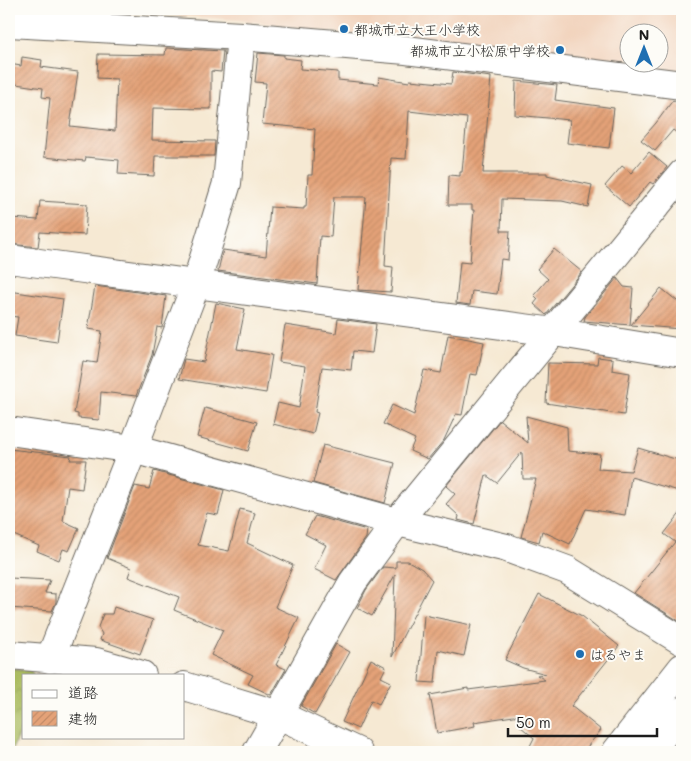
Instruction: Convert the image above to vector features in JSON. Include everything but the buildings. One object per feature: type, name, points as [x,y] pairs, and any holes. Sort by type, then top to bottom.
[{"type":"main road","points":[[9,23],[73,17],[241,36],[406,50],[682,85]]},
{"type":"main road","points":[[50,659],[196,284],[227,183],[241,36]]},
{"type":"main road","points":[[257,752],[353,582],[398,522],[682,174]]},
{"type":"main road","points":[[9,259],[554,332],[682,352]]},
{"type":"main road","points":[[9,430],[133,449],[398,522],[507,548],[567,570],[682,641]]},
{"type":"main road","points":[[9,655],[96,662],[138,674]]},
{"type":"main road","points":[[616,752],[682,668]]},
{"type":"main road","points":[[185,686],[279,715],[358,752]]},
{"type":"main road","points":[[650,752],[682,711]]},
{"type":"shaded area","name":"都城市立小松原中学校","points":[[85,9],[682,9],[682,71],[668,69],[668,22],[618,22],[618,64],[378,38],[238,20]]},
{"type":"green space","points":[[9,668],[30,670],[33,674],[22,674],[22,727],[11,752],[9,752]]},
{"type":"place","name":"都城市立大王小学校","points":[[344,29]]},
{"type":"place","name":"都城市立小松原中学校","points":[[560,50]]},
{"type":"place","name":"はるやま","points":[[580,654]]}]
